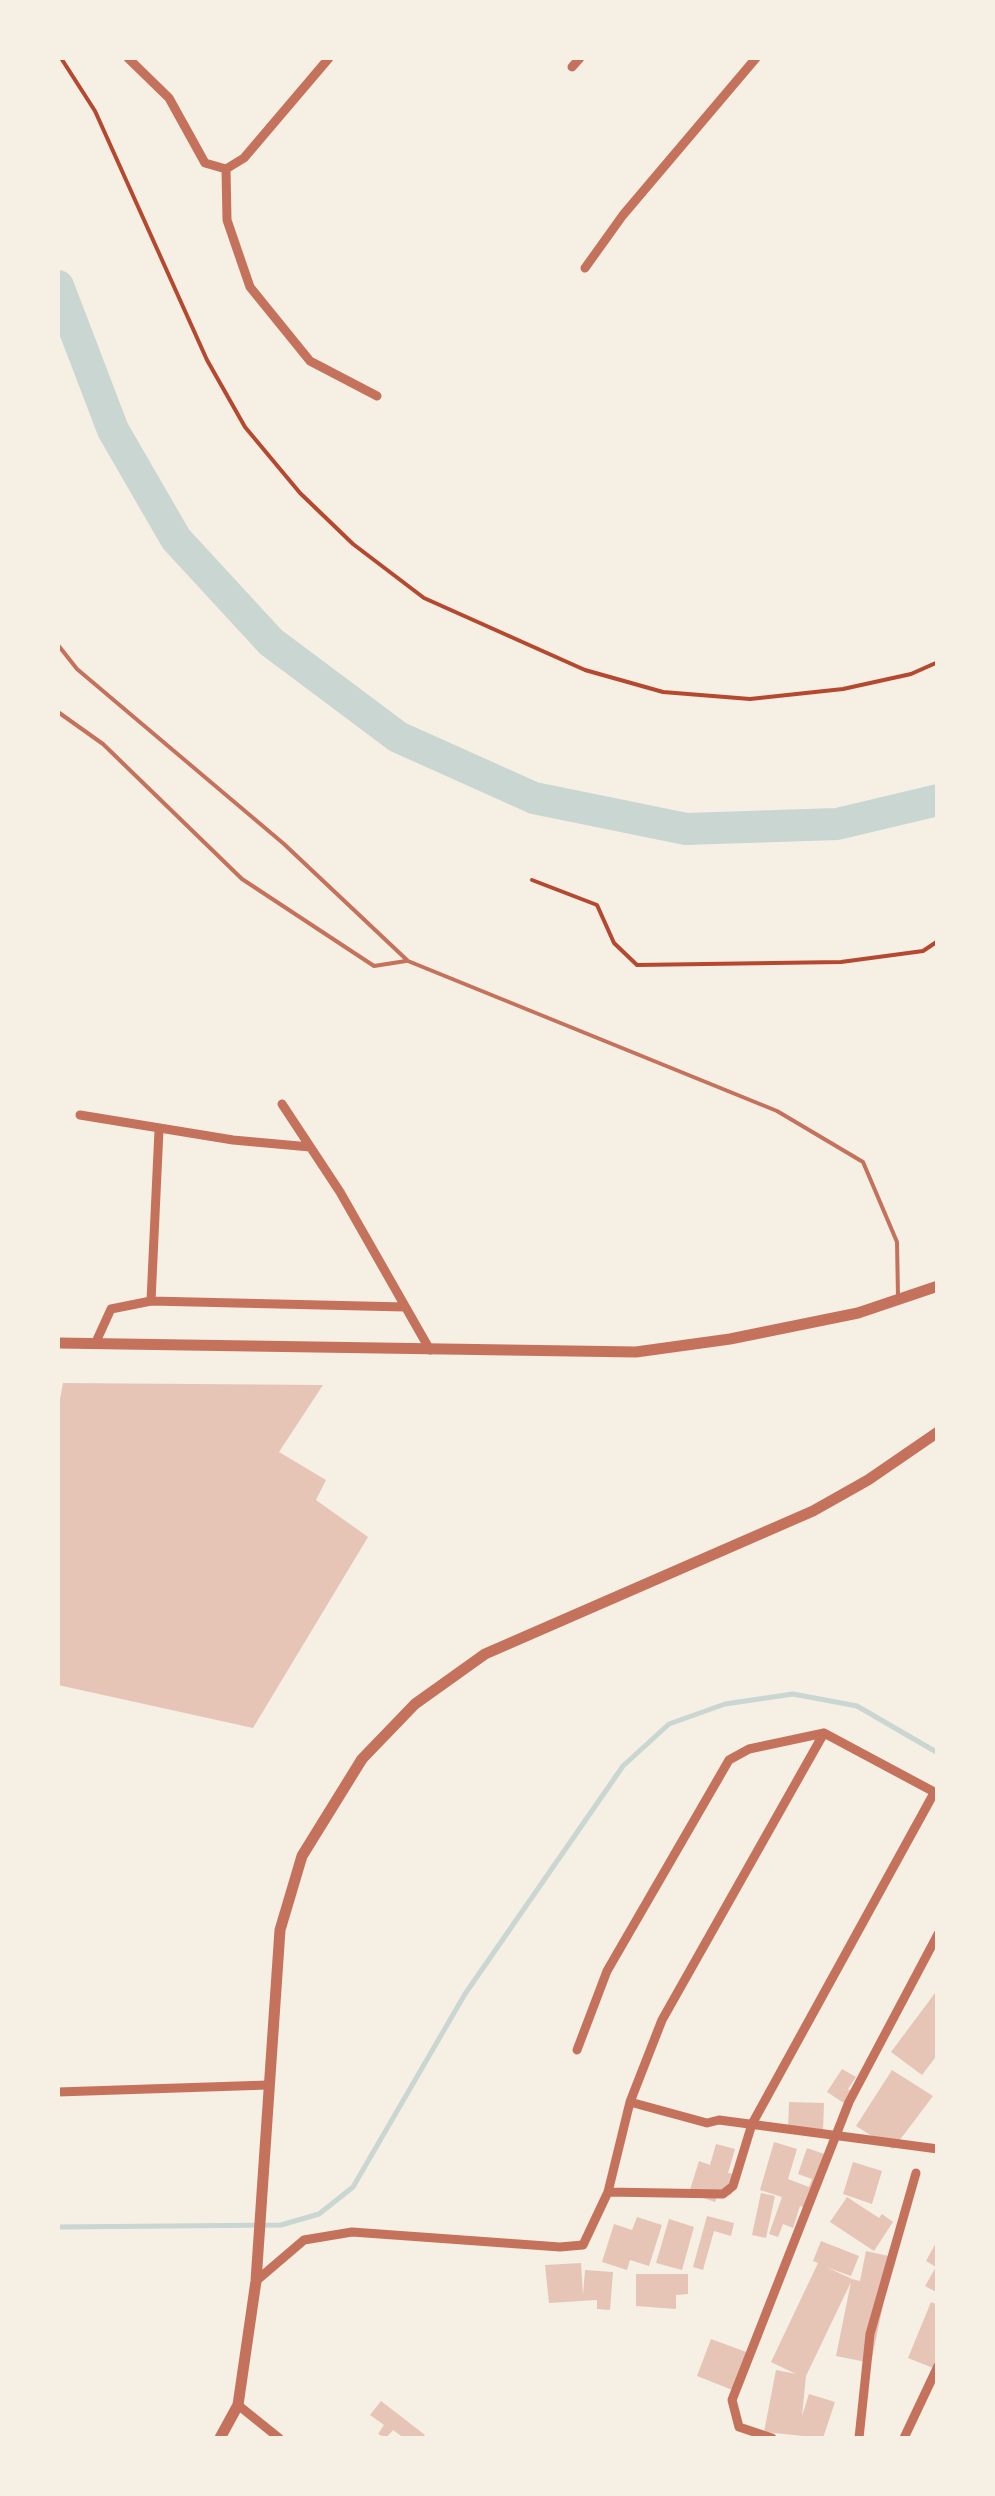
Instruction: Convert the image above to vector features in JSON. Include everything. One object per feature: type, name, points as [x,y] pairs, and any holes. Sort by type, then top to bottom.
[{"type":"street","points":[[128,58],[169,98],[205,163],[226,170]]},
{"type":"street","points":[[226,170],[244,158],[330,58]]},
{"type":"street","points":[[572,67],[580,58]]},
{"type":"street","points":[[585,268],[623,215],[756,58]]},
{"type":"street","points":[[226,170],[227,220],[250,288],[310,362],[376,396]]},
{"type":"street","points":[[282,1104],[432,1352]]},
{"type":"street","points":[[80,1114],[159,1130],[310,1147]]},
{"type":"street","points":[[151,1301],[159,1130]]},
{"type":"street","points":[[58,1344],[636,1352],[730,1339],[898,1301],[938,1286]]},
{"type":"street","points":[[94,1344],[111,1309],[151,1301],[405,1306]]},
{"type":"street","points":[[220,2438],[238,2404],[256,2282],[280,1930],[302,1856],[334,1798],[389,1728],[445,1679],[485,1654],[813,1511],[868,1480],[938,1432]]},
{"type":"street","points":[[256,2282],[304,2240],[352,2232],[560,2247],[583,2244],[608,2192],[630,2102],[662,2020],[824,1734]]},
{"type":"street","points":[[577,2050],[608,1971],[729,1760],[748,1750],[824,1734],[936,1793],[752,2124],[733,2186],[723,2194],[608,2192]]},
{"type":"street","points":[[772,2438],[739,2427],[732,2400],[839,2136],[849,2102],[938,1934]]},
{"type":"street","points":[[58,2092],[268,2085]]},
{"type":"street","points":[[630,2102],[707,2123],[752,2124],[938,2149]]},
{"type":"street","points":[[859,2438],[870,2334],[916,2173]]},
{"type":"street","points":[[904,2438],[938,2366]]},
{"type":"street","points":[[238,2404],[279,2438]]},
{"type":"lane","points":[[58,645],[78,670],[284,844],[408,961],[777,1111],[862,1162],[896,1242],[898,1301]]},
{"type":"lane","points":[[58,712],[103,744],[242,879],[374,966],[408,961]]},
{"type":"path","points":[[61,58],[95,111],[207,360],[245,427],[300,493],[353,544],[424,598],[585,670],[663,692],[750,699],[825,691],[911,674],[938,662]]},
{"type":"path","points":[[532,880],[596,905],[614,943],[637,965],[842,962],[923,950],[938,941]]},
{"type":"building","points":[[63,1383],[323,1385],[279,1452],[326,1480],[316,1500],[368,1537],[253,1728],[58,1685],[58,1410]]},
{"type":"building","points":[[938,1989],[938,2054],[922,2075],[891,2052]]},
{"type":"building","points":[[842,2069],[856,2077],[848,2089],[857,2095],[850,2107],[827,2092]]},
{"type":"building","points":[[892,2070],[933,2096],[893,2149],[856,2126]]},
{"type":"building","points":[[789,2102],[824,2103],[823,2131],[788,2130]]},
{"type":"building","points":[[774,2142],[797,2149],[788,2179],[809,2187],[812,2179],[798,2174],[807,2148],[830,2156],[811,2210],[800,2206],[793,2228],[783,2224],[778,2237],[769,2234],[782,2197],[760,2190]]},
{"type":"building","points":[[716,2144],[735,2149],[728,2173],[737,2175],[731,2195],[719,2192],[715,2202],[689,2193],[699,2161],[710,2165]]},
{"type":"building","points":[[853,2162],[882,2171],[872,2204],[843,2194]]},
{"type":"building","points":[[761,2193],[775,2196],[766,2238],[752,2235]]},
{"type":"building","points":[[847,2197],[879,2218],[882,2214],[893,2222],[874,2251],[830,2222]]},
{"type":"building","points":[[707,2216],[734,2223],[731,2236],[714,2231],[703,2270],[693,2267]]},
{"type":"building","points":[[637,2217],[662,2225],[649,2266],[630,2260],[627,2270],[602,2262],[614,2224],[632,2230]]},
{"type":"building","points":[[669,2219],[694,2227],[682,2270],[656,2263]]},
{"type":"building","points":[[938,2239],[938,2293],[925,2286],[936,2267],[926,2261]]},
{"type":"building","points":[[821,2241],[859,2256],[851,2276],[826,2267],[860,2281],[866,2251],[893,2257],[871,2363],[836,2356],[851,2282],[806,2376],[802,2416],[809,2394],[835,2402],[823,2438],[764,2432],[776,2370],[796,2374],[771,2362],[818,2263],[813,2261]]},
{"type":"building","points":[[581,2263],[583,2295],[585,2270],[613,2272],[610,2310],[597,2309],[597,2300],[549,2303],[545,2265]]},
{"type":"building","points":[[636,2274],[688,2274],[688,2294],[676,2295],[676,2309],[636,2306]]},
{"type":"building","points":[[931,2302],[938,2305],[938,2370],[908,2358]]},
{"type":"building","points":[[711,2339],[749,2353],[735,2391],[697,2376]]},
{"type":"building","points":[[381,2401],[425,2435],[423,2438],[404,2438],[393,2430],[386,2438],[378,2434],[384,2425],[370,2415]]},
{"type":"waterway","points":[[58,286],[113,430],[176,539],[271,642],[398,737],[534,798],[686,829],[837,824],[938,800]]},
{"type":"waterway","points":[[58,2227],[281,2225],[319,2214],[353,2187],[465,1994],[623,1766],[669,1724],[725,1704],[793,1694],[857,1706],[938,1753]]}]
